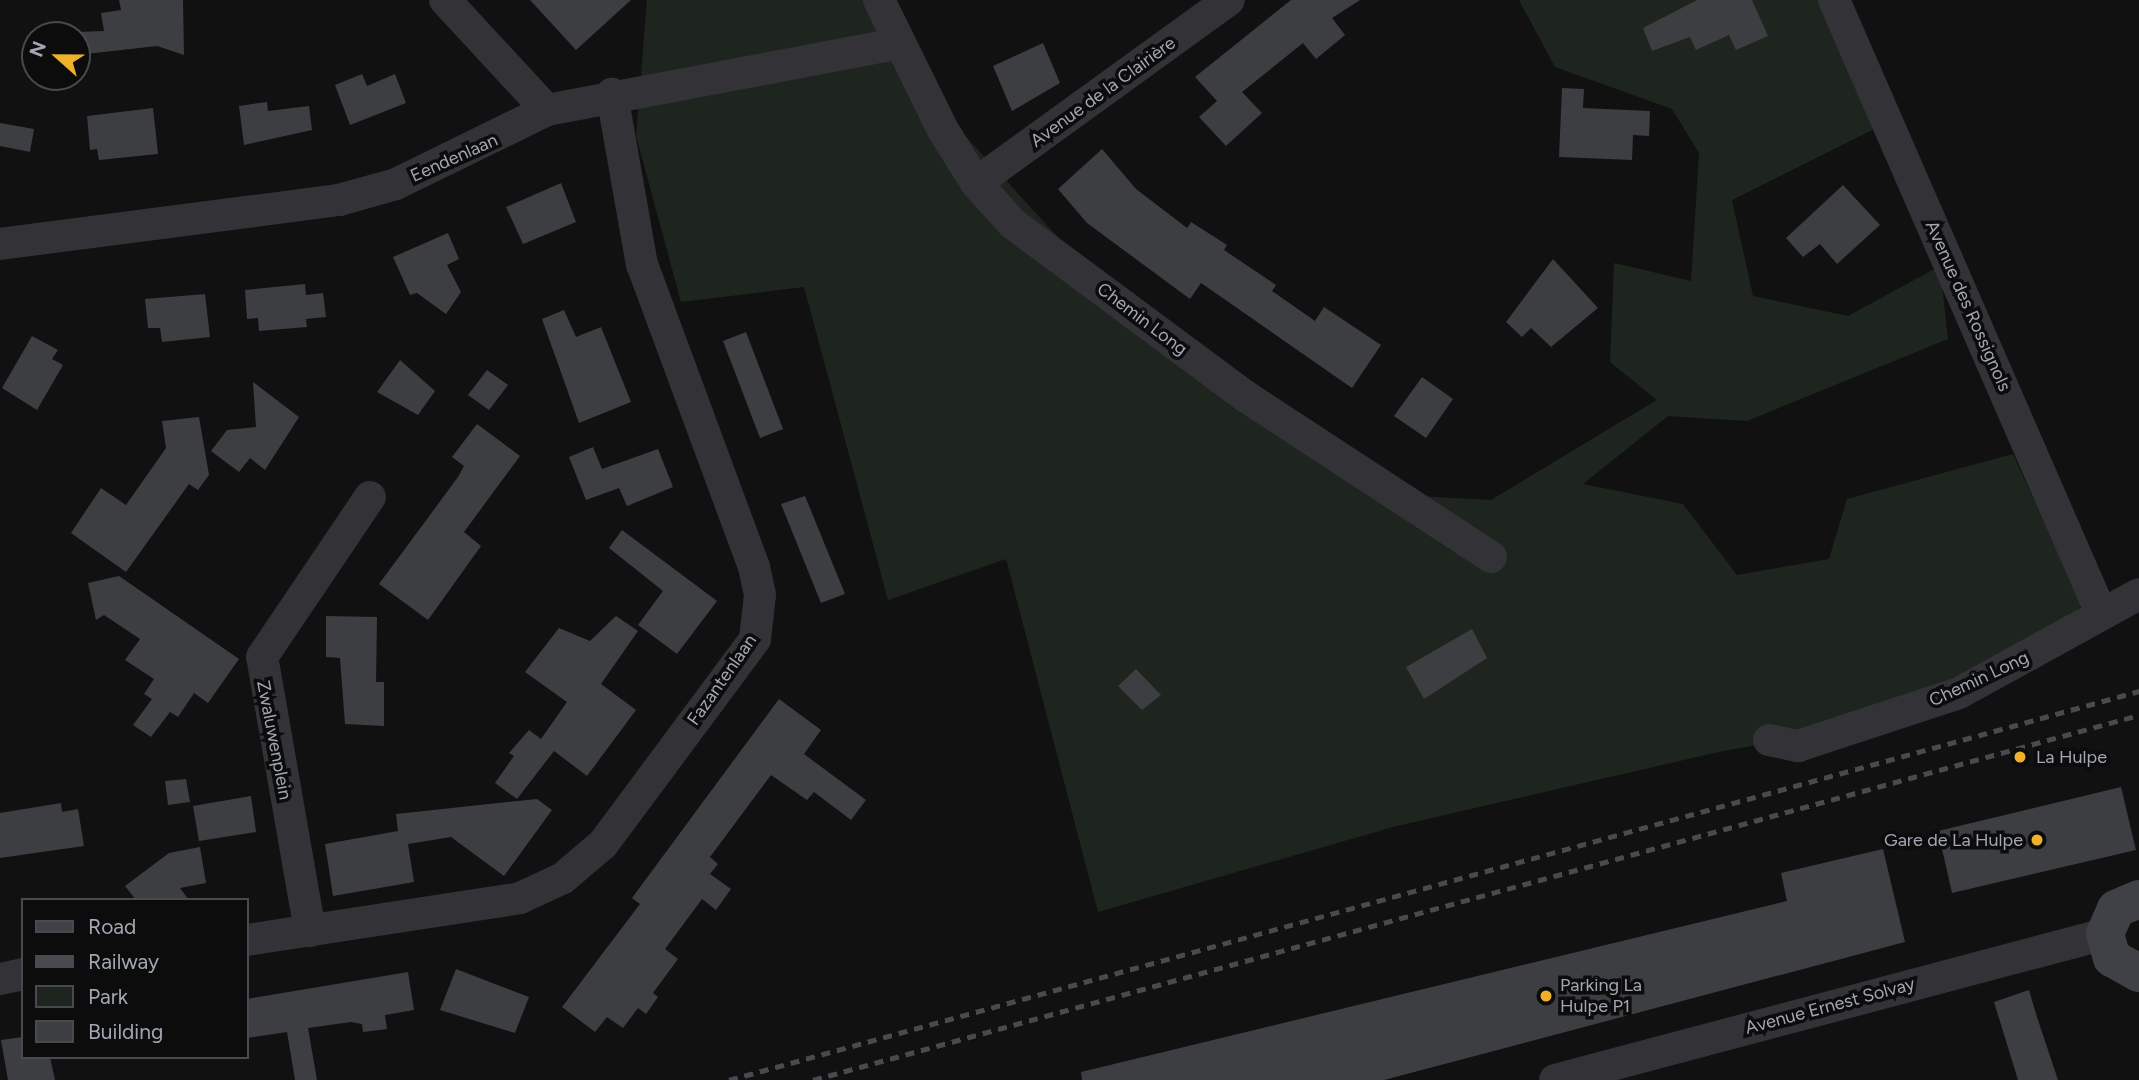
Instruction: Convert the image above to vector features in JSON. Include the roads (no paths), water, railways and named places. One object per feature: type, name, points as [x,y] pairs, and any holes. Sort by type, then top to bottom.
[{"type":"main road","points":[[2139,899],[2116,909],[2105,934],[2112,958],[2139,973]]},
{"type":"street","points":[[445,0],[547,110]]},
{"type":"street","name":"Chemin Long","points":[[879,0],[976,183],[1012,223],[1245,396],[1491,557]]},
{"type":"street","name":"Avenue de la Clairière","points":[[976,183],[1229,0]]},
{"type":"street","name":"Avenue des Rossignols","points":[[1834,0],[2101,613]]},
{"type":"street","name":"Eendenlaan","points":[[0,244],[339,200],[396,184],[547,110],[612,94],[900,43]]},
{"type":"street","name":"Fazantenlaan","points":[[248,940],[520,898],[563,878],[603,844],[755,639],[760,595],[754,566],[642,265],[612,94]]},
{"type":"street","name":"Zwaluwenplein","points":[[310,931],[261,657],[370,497]]},
{"type":"street","name":"Chemin Long","points":[[1769,740],[1798,746],[1959,693],[2139,594]]},
{"type":"street","name":"Avenue Ernest Solvay","points":[[1555,1080],[2105,934]]},
{"type":"street","points":[[0,979],[21,974]]},
{"type":"railway","points":[[729,1080],[2139,691]]},
{"type":"railway","points":[[813,1080],[2139,715]]},
{"type":"place","name":"La Hulpe","points":[[2020,757]]},
{"type":"place","name":"Gare de La Hulpe","points":[[2037,840]]},
{"type":"place","name":"Parking La Hulpe P1","points":[[1546,996]]}]
